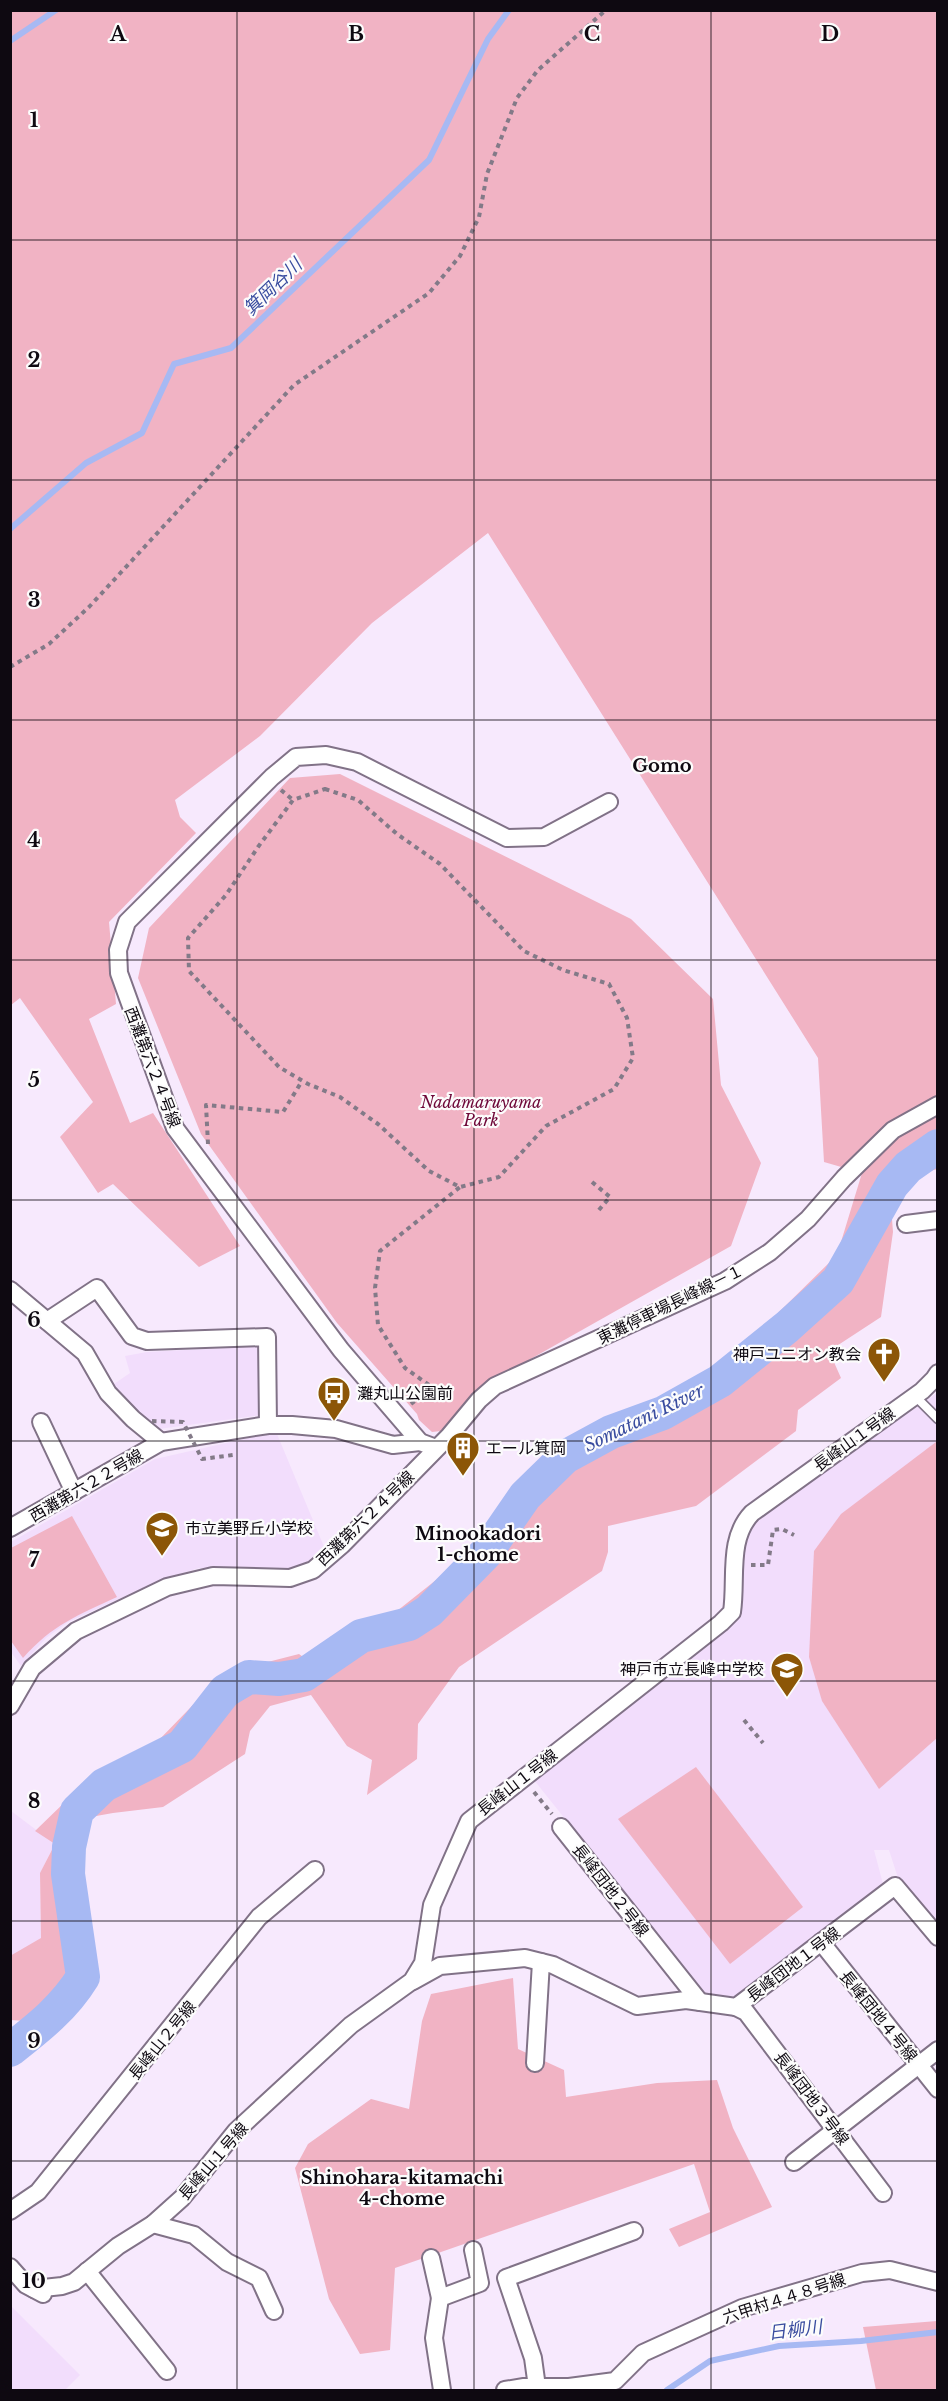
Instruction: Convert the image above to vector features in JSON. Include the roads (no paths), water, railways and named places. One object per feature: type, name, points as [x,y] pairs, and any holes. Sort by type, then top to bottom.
[{"type":"street","name":"西灘第六２４号線","points":[[428,1445],[341,1350],[175,1128],[118,973],[118,950],[127,922],[296,757],[326,755],[357,762],[507,838],[544,837],[609,802]]},
{"type":"street","name":"東灘停車場長峰線－１","points":[[495,1386],[725,1281],[743,1270],[770,1252],[808,1219],[844,1178],[893,1130],[938,1105]]},
{"type":"street","points":[[906,1224],[938,1220]]},
{"type":"street","points":[[47,1321],[97,1288],[132,1336],[147,1341],[267,1337],[268,1425]]},
{"type":"street","points":[[10,1290],[85,1353],[108,1393],[133,1419],[161,1442],[268,1425],[292,1425],[336,1429],[393,1444],[428,1445]]},
{"type":"street","name":"長峰山１号線","points":[[10,2267],[26,2285],[34,2289],[62,2286],[91,2276],[118,2246],[153,2224],[182,2198],[236,2131],[351,2025],[412,1981],[423,1963],[432,1905],[464,1829],[476,1813],[721,1623],[732,1612],[735,1544],[743,1522],[752,1513],[915,1396],[938,1373]]},
{"type":"street","name":"西灘第六２４号線","points":[[10,1706],[32,1668],[76,1631],[166,1587],[213,1576],[290,1578],[313,1570],[342,1545],[428,1445],[495,1386]]},
{"type":"street","points":[[41,1422],[74,1492]]},
{"type":"street","name":"西灘第六２２号線","points":[[10,1528],[161,1442]]},
{"type":"street","name":"長峰団地２号線","points":[[561,1827],[700,2002]]},
{"type":"street","name":"長峰山２号線","points":[[10,2211],[38,2192],[259,1917],[315,1870]]},
{"type":"street","name":"長峰団地１号線","points":[[412,1981],[440,1966],[525,1958],[553,1965],[637,2006],[686,2000],[736,2007],[895,1886],[938,1937]]},
{"type":"street","name":"長峰団地４号線","points":[[821,1942],[938,2089]]},
{"type":"street","points":[[534,2063],[541,1962]]},
{"type":"street","name":"長峰団地３号線","points":[[736,2007],[746,2012],[883,2193]]},
{"type":"street","points":[[794,2162],[938,2050]]},
{"type":"street","points":[[153,2224],[194,2235],[227,2262],[259,2278],[274,2311]]},
{"type":"street","points":[[537,2387],[533,2358],[506,2278],[634,2231]]},
{"type":"street","points":[[440,2298],[480,2283],[473,2250]]},
{"type":"street","points":[[431,2258],[440,2298],[434,2338],[442,2391]]},
{"type":"street","name":"六甲村４４８号線","points":[[505,2391],[537,2387],[569,2387],[615,2380],[643,2352],[742,2308],[862,2273],[890,2270],[938,2282]]},
{"type":"street","points":[[91,2276],[167,2371]]},
{"type":"lane","points":[[915,1396],[938,1419]]},
{"type":"waterway","points":[[10,41],[56,10]]},
{"type":"waterway","name":"箕岡谷川","points":[[10,529],[86,463],[142,433],[174,364],[231,348],[429,160],[488,39],[509,10]]},
{"type":"waterway","name":"Somatani River","points":[[10,2050],[59,2008],[83,1977],[68,1874],[69,1847],[77,1811],[104,1785],[182,1746],[225,1691],[249,1677],[279,1679],[304,1675],[361,1636],[409,1624],[429,1611],[485,1554],[525,1496],[565,1457],[611,1432],[663,1413],[720,1381],[787,1327],[838,1281],[892,1185],[908,1167],[938,1146]]},
{"type":"waterway","name":"日柳川","points":[[667,2390],[710,2361],[779,2346],[861,2341],[938,2332]]},
{"type":"place","name":"神戸ユニオン教会","points":[[884,1383]]},
{"type":"place","name":"灘丸山公園前","points":[[334,1422]]},
{"type":"place","name":"エール箕岡","points":[[463,1477]]},
{"type":"place","name":"市立美野丘小学校","points":[[162,1557]]},
{"type":"place","name":"神戸市立長峰中学校","points":[[787,1698]]},
{"type":"district","name":"Gomo","points":[[662,766]]},
{"type":"district","name":"Minookadori 1-chome","points":[[478,1544]]},
{"type":"district","name":"Shinohara-kitamachi 4-chome","points":[[402,2188]]},
{"type":"park label","name":"Nadamaruyama Park","points":[[481,1111]]}]
